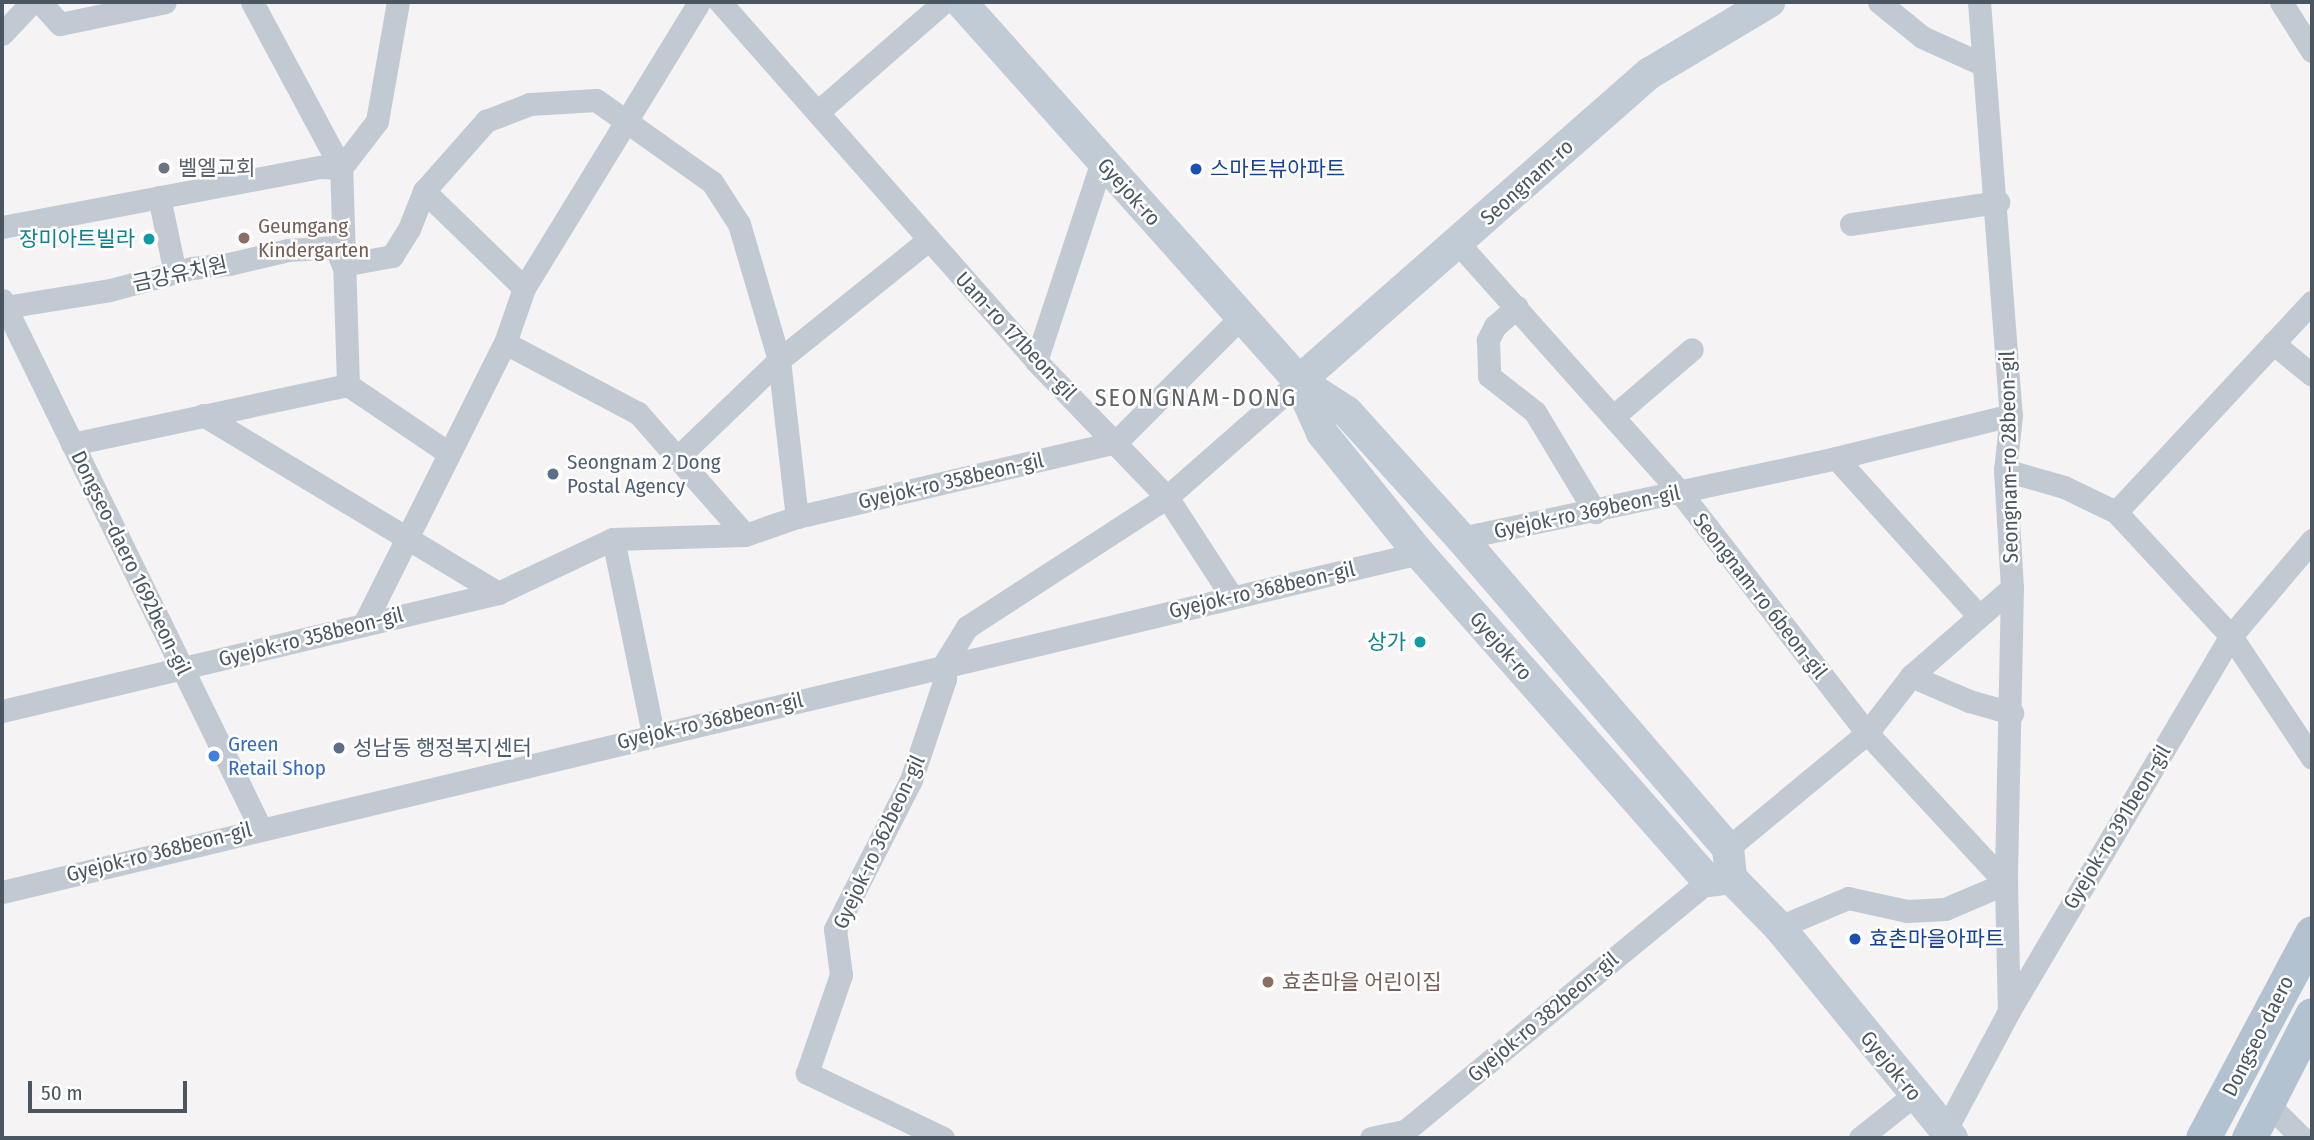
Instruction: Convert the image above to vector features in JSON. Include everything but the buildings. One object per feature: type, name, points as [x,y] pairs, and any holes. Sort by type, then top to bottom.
[{"type":"main road","name":"Gyejok-ro","points":[[961,2],[1300,381],[1347,412],[1461,538],[1722,869]]},
{"type":"main road","name":"Seongnam-ro","points":[[1300,381],[1650,73],[1769,2]]},
{"type":"main road","name":"Gyejok-ro","points":[[1300,381],[1322,433],[1419,553],[1779,927],[1914,1095],[1949,1134]]},
{"type":"main road","name":"Dongseo-daero","points":[[2206,1133],[2312,933]]},
{"type":"main road","name":"Dongseo-daero","points":[[2249,1138],[2312,1015]]},
{"type":"street","points":[[2,34],[32,2]]},
{"type":"street","points":[[40,2],[60,24],[164,2]]},
{"type":"street","points":[[252,2],[341,168],[348,385]]},
{"type":"street","points":[[341,168],[377,121],[398,2]]},
{"type":"street","points":[[365,622],[447,452],[505,344],[524,288],[699,2]]},
{"type":"street","name":"Uam-ro 171beon-gil","points":[[720,2],[820,110],[928,240],[1037,361],[1167,497],[1232,597]]},
{"type":"street","points":[[820,110],[944,2]]},
{"type":"street","points":[[1879,2],[1922,37],[1984,65]]},
{"type":"street","name":"Seongnam-ro 28beon-gil","points":[[1979,2],[1998,202],[2011,415],[2005,470],[2012,588],[2012,713],[2006,883],[2009,1011]]},
{"type":"street","points":[[2281,2],[2312,51]]},
{"type":"street","points":[[343,265],[392,256],[409,229],[424,191],[486,121],[530,104],[596,100],[629,120],[712,182],[739,224],[779,360],[797,517]]},
{"type":"street","points":[[1037,361],[1102,162]]},
{"type":"street","points":[[2,227],[320,167],[341,168]]},
{"type":"street","points":[[424,191],[524,288]]},
{"type":"street","points":[[159,197],[175,273]]},
{"type":"street","points":[[1852,223],[1998,202]]},
{"type":"street","points":[[678,457],[779,360],[928,240]]},
{"type":"street","name":"Seongnam-ro 6beon-gil","points":[[1458,243],[1615,415],[1680,492],[1867,733],[2006,883]]},
{"type":"street","name":"금강유치원","points":[[4,303],[110,290],[175,273],[288,250],[335,247],[343,265]]},
{"type":"street","points":[[2116,512],[2312,302]]},
{"type":"street","name":"Dongseo-daero 1692beon-gil","points":[[4,303],[260,827]]},
{"type":"street","points":[[1517,307],[1495,326],[1488,340],[1489,376],[1535,412],[1595,512]]},
{"type":"street","points":[[1115,442],[1241,317]]},
{"type":"street","points":[[2273,343],[2312,375]]},
{"type":"street","points":[[505,344],[638,413],[745,535]]},
{"type":"street","points":[[1615,415],[1692,349]]},
{"type":"street","name":"Gyejok-ro 362beon-gil","points":[[943,1138],[807,1073],[841,975],[835,929],[911,780],[945,679],[943,666],[967,627],[1167,497],[1300,381]]},
{"type":"street","points":[[72,444],[348,385],[447,452]]},
{"type":"street","points":[[203,415],[498,593]]},
{"type":"street","name":"Gyejok-ro 369beon-gil","points":[[1461,538],[1595,512],[1836,458],[2011,415]]},
{"type":"street","name":"Gyejok-ro 358beon-gil","points":[[2,711],[365,622],[498,593],[613,539],[745,535],[797,517],[1115,442]]},
{"type":"street","points":[[1836,458],[1978,615]]},
{"type":"street","points":[[2005,470],[2064,487],[2116,512],[2231,636],[2312,758]]},
{"type":"street","points":[[613,539],[653,734]]},
{"type":"street","name":"Gyejok-ro 391beon-gil","points":[[1949,1134],[2009,1011],[2231,636],[2312,540]]},
{"type":"street","name":"Gyejok-ro 368beon-gil","points":[[2,892],[260,827],[1419,553]]},
{"type":"street","name":"Gyejok-ro 382beon-gil","points":[[1371,1138],[1408,1134],[1722,869],[1867,733],[1911,676],[2012,588]]},
{"type":"street","points":[[1911,676],[1969,701],[2012,713]]},
{"type":"street","points":[[1779,927],[1848,898],[1907,911],[1945,909],[2006,883]]},
{"type":"street","points":[[1860,1138],[1914,1095]]},
{"type":"street","name":"Dongseo-daero","points":[[2267,1103],[2302,1138]]},
{"type":"place","name":"벨엘교회","points":[[164,168]]},
{"type":"place","name":"스마트뷰아파트","points":[[1196,169]]},
{"type":"place","name":"Geumgang Kindergarten","points":[[244,238]]},
{"type":"place","name":"장미아트빌라","points":[[149,239]]},
{"type":"place","name":"Seongnam 2 Dong Postal Agency","points":[[553,474]]},
{"type":"place","name":"상가","points":[[1420,642]]},
{"type":"place","name":"성남동 행정복지센터","points":[[339,748]]},
{"type":"place","name":"Green Retail Shop","points":[[214,756]]},
{"type":"place","name":"효촌마을아파트","points":[[1855,939]]},
{"type":"place","name":"효촌마을 어린이집","points":[[1268,982]]},
{"type":"district","name":"SEONGNAM-DONG","points":[[1196,399]]}]
